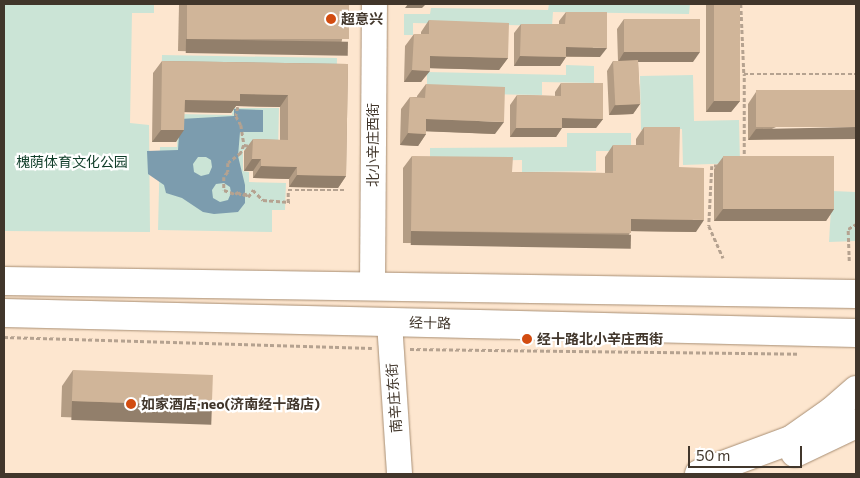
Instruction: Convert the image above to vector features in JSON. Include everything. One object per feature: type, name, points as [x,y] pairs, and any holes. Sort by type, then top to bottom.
[{"type":"main road","name":"北小辛庄西街","points":[[372,286],[374,4]]},
{"type":"main road","points":[[4,281],[856,294]]},
{"type":"main road","name":"经十路","points":[[4,313],[856,333]]},
{"type":"main road","name":"南辛庄东街","points":[[389,322],[399,474]]},
{"type":"main road","points":[[699,474],[791,440],[832,411],[856,390]]},
{"type":"main road","points":[[748,474],[856,424]]},
{"type":"path","points":[[741,4],[745,151],[742,166]]},
{"type":"path","points":[[744,74],[856,74]]},
{"type":"path","points":[[238,108],[236,116],[244,144],[239,155],[228,163],[228,172],[224,176],[224,190],[235,194],[238,192],[243,196],[245,193],[248,197],[253,190],[263,200],[289,202],[288,190],[345,190]]},
{"type":"path","points":[[244,144],[254,146]]},
{"type":"path","points":[[720,166],[712,166],[709,226],[722,258]]},
{"type":"path","points":[[848,261],[848,229],[856,224]]},
{"type":"path","points":[[4,337],[391,349],[802,354]]},
{"type":"green space","name":"槐荫体育文化公园","points":[[4,4],[154,4],[154,13],[132,13],[130,123],[149,125],[150,232],[4,231]]},
{"type":"green space","points":[[549,4],[690,4],[689,14],[553,12],[552,26],[413,23],[413,35],[404,35],[404,14],[430,14],[431,8],[548,10]]},
{"type":"green space","points":[[162,55],[337,58],[337,73],[162,70]]},
{"type":"green space","points":[[566,65],[594,66],[594,83],[542,82],[542,95],[427,93],[427,72],[566,75]]},
{"type":"green space","points":[[693,75],[694,121],[739,120],[740,163],[683,165],[682,129],[641,130],[640,76]]},
{"type":"green space","points":[[233,108],[279,108],[278,150],[243,150],[243,171],[249,172],[249,182],[286,183],[285,210],[272,210],[272,232],[158,230],[160,147],[177,147],[178,114],[232,115]]},
{"type":"green space","points":[[567,133],[631,133],[631,151],[596,151],[596,171],[522,172],[522,160],[430,161],[430,148],[567,147]]},
{"type":"green space","points":[[832,191],[856,192],[856,241],[829,242]]},
{"type":"water","points":[[234,109],[263,110],[263,132],[240,132],[238,156],[245,185],[245,203],[238,212],[214,214],[203,212],[182,198],[166,193],[164,185],[148,174],[147,151],[178,150],[180,119],[234,116]],"holes":[[[198,157],[206,157],[211,160],[212,167],[209,174],[201,176],[194,172],[193,164]],[[224,183],[230,187],[231,193],[228,200],[220,202],[213,198],[212,190],[216,184]]]},
{"type":"building","points":[[187,4],[349,4],[349,39],[187,39]]},
{"type":"building","points":[[714,4],[740,4],[740,101],[714,101]]},
{"type":"building","points":[[566,12],[607,12],[607,48],[566,47],[566,57],[520,56],[521,24],[565,24]]},
{"type":"building","points":[[624,19],[700,19],[700,52],[624,52]]},
{"type":"building","points":[[429,20],[509,23],[508,58],[430,56],[430,71],[412,70],[414,34],[429,34]]},
{"type":"building","points":[[638,60],[640,104],[615,105],[613,61]]},
{"type":"building","points":[[162,61],[348,64],[346,176],[297,175],[297,167],[261,166],[261,159],[252,159],[253,139],[288,140],[288,95],[240,94],[240,101],[185,100],[184,130],[161,130]]},
{"type":"building","points":[[561,83],[603,83],[603,119],[562,118],[562,128],[516,128],[517,95],[561,96]]},
{"type":"building","points":[[426,84],[505,87],[504,122],[426,119],[426,134],[408,133],[410,97],[425,98]]},
{"type":"building","points":[[756,90],[856,90],[856,127],[756,127]]},
{"type":"building","points":[[644,127],[680,127],[679,167],[704,168],[704,220],[631,219],[631,233],[411,231],[412,156],[513,157],[512,172],[613,173],[613,145],[644,145]]},
{"type":"building","points":[[723,156],[834,156],[834,209],[723,209]]},
{"type":"building","points":[[73,370],[213,375],[212,406],[72,401]]},
{"type":"place","name":"超意兴","points":[[331,19]]},
{"type":"place","name":"经十路北小辛庄西街","points":[[527,339]]},
{"type":"place","name":"如家酒店·neo(济南经十路店)","points":[[131,404]]}]
